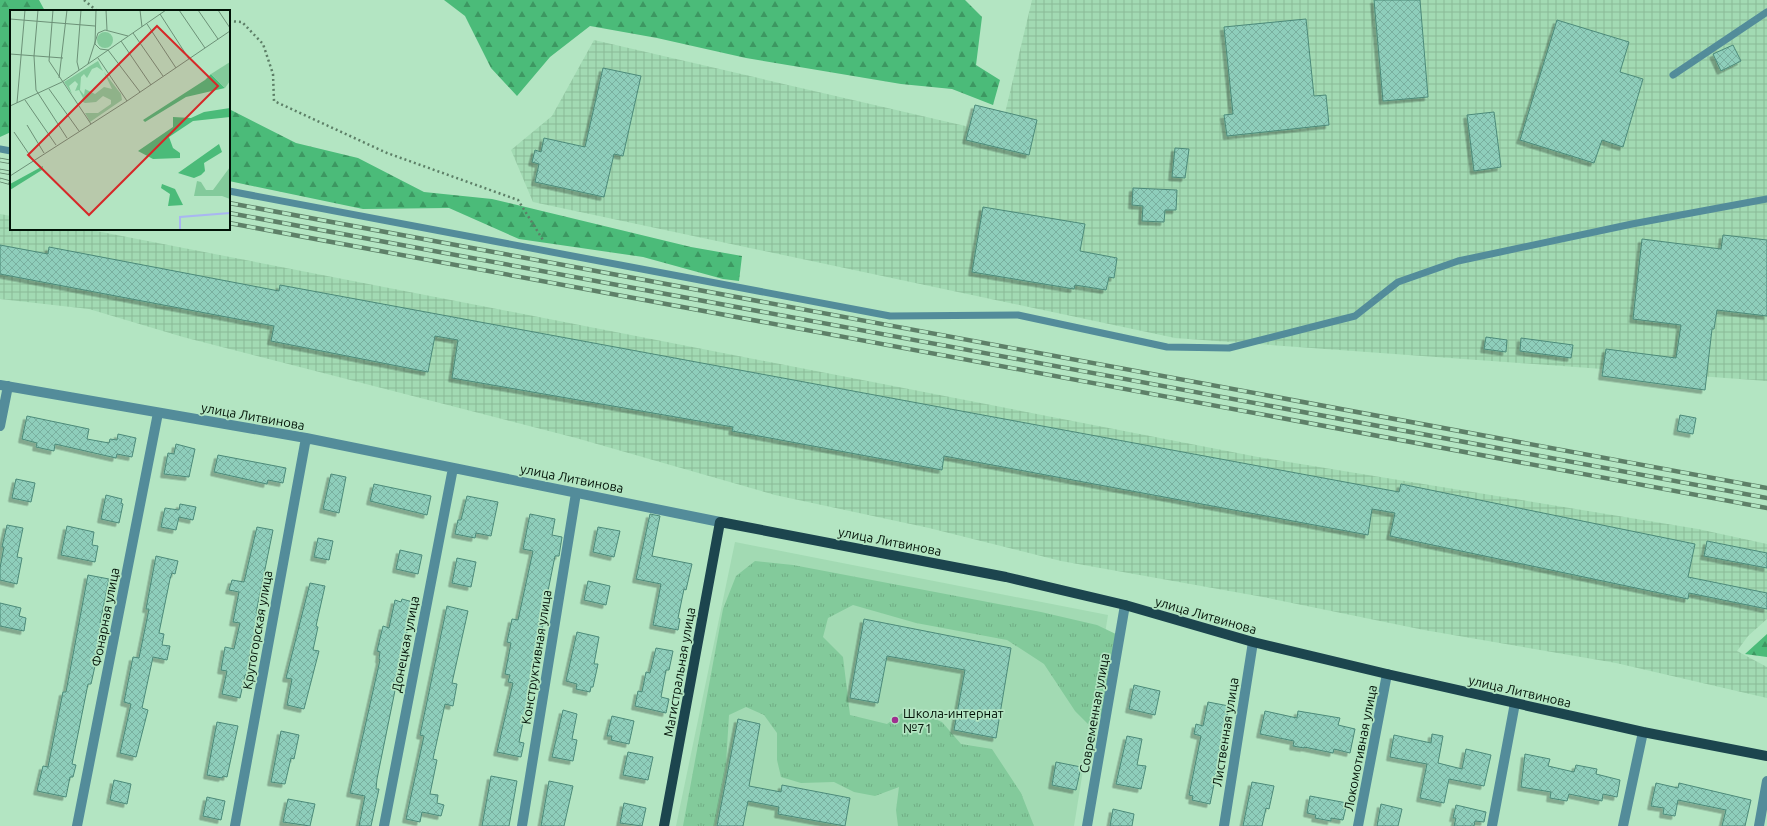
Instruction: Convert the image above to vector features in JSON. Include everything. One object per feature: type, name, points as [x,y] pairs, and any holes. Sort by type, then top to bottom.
[{"type":"main road","name":"улица Литвинова","points":[[720,522],[1006,577],[1125,605],[1253,642],[1387,674],[1643,732],[1767,756]]},
{"type":"main road","name":"Магистральная улица","points":[[664,826],[720,522]]},
{"type":"street","name":"улица Литвинова","points":[[4,386],[306,438],[720,522]]},
{"type":"street","points":[[0,426],[4,386]]},
{"type":"street","name":"Фонарная улица","points":[[77,826],[158,413]]},
{"type":"street","name":"Крутогорская улица","points":[[235,826],[306,438]]},
{"type":"street","name":"Донецкая улица","points":[[384,826],[453,468]]},
{"type":"street","name":"Конструктивная улица","points":[[522,826],[576,493]]},
{"type":"street","name":"Современная улица","points":[[1087,826],[1125,605]]},
{"type":"street","name":"Лиственная улица","points":[[1224,826],[1253,642]]},
{"type":"street","name":"Локомотивная улица","points":[[1358,826],[1387,674]]},
{"type":"street","points":[[1492,826],[1515,703]]},
{"type":"street","points":[[1623,826],[1643,732]]},
{"type":"street","points":[[1759,826],[1767,781]]},
{"type":"lane","points":[[1673,75],[1767,12]]},
{"type":"lane","points":[[0,149],[10,151]]},
{"type":"lane","points":[[230,191],[890,316],[1018,315],[1167,347],[1229,348],[1355,316],[1398,282],[1458,260],[1632,224],[1767,199]]},
{"type":"path","points":[[84,0],[96,10]]},
{"type":"path","points":[[230,21],[242,22],[263,44],[273,74],[274,101],[387,153],[518,200],[551,253]]},
{"type":"shaded area","points":[[1032,0],[1767,0],[1767,381],[1175,338],[533,202],[511,150],[552,116],[594,40],[1000,134]]},
{"type":"shaded area","points":[[0,214],[10,216],[10,230],[91,230],[1258,457],[1698,529],[1767,544],[1767,619],[1748,636],[1737,651],[1767,667],[1767,698],[1616,663],[1424,630],[1263,597],[1061,561],[929,528],[775,495],[576,438],[183,337],[89,309],[0,299]]},
{"type":"shaded area","name":"Школа-интернат №71","points":[[735,542],[1108,615],[1074,826],[676,826]]},
{"type":"green space","points":[[0,0],[39,0],[44,10],[10,10],[10,132],[0,137]]},
{"type":"green space","points":[[444,0],[965,0],[982,17],[976,65],[1000,80],[993,105],[952,89],[901,84],[746,58],[657,38],[590,26],[550,57],[517,96],[491,68],[465,16]]},
{"type":"green space","points":[[230,110],[296,143],[358,158],[424,192],[492,199],[691,247],[742,256],[739,281],[723,279],[643,257],[519,239],[449,208],[363,209],[230,181]]},
{"type":"green space","points":[[755,561],[793,565],[1041,612],[1097,625],[1120,636],[1104,714],[1088,724],[1075,711],[1044,664],[1007,640],[916,623],[853,605],[828,618],[823,637],[843,657],[850,715],[887,724],[909,708],[942,722],[961,744],[992,749],[1021,793],[1034,826],[898,826],[896,810],[899,787],[875,796],[854,792],[834,782],[801,783],[781,777],[777,760],[777,733],[764,715],[746,707],[729,715],[726,764],[714,826],[683,826],[723,609],[736,576]]},
{"type":"green space","points":[[1767,634],[1767,657],[1745,654]]},
{"type":"building","points":[[1374,0],[1420,0],[1428,97],[1383,101]]},
{"type":"building","points":[[1306,19],[1314,96],[1326,95],[1329,125],[1227,136],[1224,115],[1233,114],[1224,27]]},
{"type":"building","points":[[1557,20],[1629,42],[1620,72],[1643,79],[1623,147],[1602,140],[1594,163],[1520,140]]},
{"type":"building","points":[[1733,45],[1741,61],[1721,71],[1713,54]]},
{"type":"building","points":[[603,68],[641,76],[623,156],[614,154],[604,197],[535,182],[539,164],[532,162],[535,150],[541,152],[544,138],[585,147]]},
{"type":"building","points":[[975,105],[1037,120],[1029,155],[966,140]]},
{"type":"building","points":[[1494,112],[1501,167],[1474,171],[1467,115]]},
{"type":"building","points":[[1175,148],[1189,149],[1185,178],[1172,177]]},
{"type":"building","points":[[1133,188],[1177,190],[1176,210],[1165,210],[1164,222],[1142,221],[1143,206],[1132,205]]},
{"type":"building","points":[[983,207],[1085,224],[1080,251],[1117,258],[1114,278],[1109,277],[1106,290],[1075,285],[1074,289],[972,272]]},
{"type":"building","points":[[1723,235],[1767,240],[1767,316],[1717,310],[1714,329],[1712,329],[1705,390],[1602,376],[1606,349],[1676,358],[1681,325],[1633,319],[1642,239],[1721,249]]},
{"type":"building","points":[[0,245],[48,254],[49,247],[279,291],[280,285],[1399,492],[1401,484],[1695,544],[1688,577],[1767,593],[1767,609],[1689,593],[1688,599],[1390,536],[1395,513],[1372,509],[1368,535],[944,456],[942,470],[732,431],[733,427],[452,378],[458,340],[435,336],[428,372],[271,341],[274,326],[0,274]]},
{"type":"building","points":[[1486,337],[1507,340],[1506,352],[1484,349]]},
{"type":"building","points":[[1521,338],[1573,345],[1571,358],[1520,351]]},
{"type":"building","points":[[1680,415],[1696,418],[1693,434],[1677,431]]},
{"type":"building","points":[[27,416],[89,429],[87,439],[109,443],[110,439],[117,440],[118,434],[136,438],[132,457],[117,454],[116,458],[55,444],[54,451],[36,447],[37,443],[22,439]]},
{"type":"building","points":[[176,444],[195,449],[189,477],[164,474],[168,453],[174,454]]},
{"type":"building","points":[[218,455],[286,468],[283,483],[268,480],[267,484],[214,472]]},
{"type":"building","points":[[331,474],[346,477],[339,513],[323,509]]},
{"type":"building","points":[[16,479],[35,483],[31,502],[12,498]]},
{"type":"building","points":[[374,484],[431,496],[427,515],[370,501]]},
{"type":"building","points":[[106,495],[122,499],[121,503],[123,504],[119,523],[101,519]]},
{"type":"building","points":[[467,496],[498,502],[491,536],[476,533],[475,538],[455,534],[458,520],[461,520]]},
{"type":"building","points":[[180,504],[196,507],[193,520],[179,517],[176,530],[161,527],[165,508],[179,510]]},
{"type":"building","points":[[530,514],[555,519],[552,535],[562,537],[559,556],[555,556],[546,601],[550,602],[546,620],[544,620],[519,742],[524,743],[521,757],[497,752],[513,683],[508,682],[510,675],[505,674],[511,643],[507,642],[512,619],[518,620],[533,551],[523,549]]},
{"type":"building","points":[[650,514],[660,516],[652,556],[692,564],[686,590],[684,589],[678,618],[680,619],[678,630],[653,625],[661,584],[636,579]]},
{"type":"building","points":[[7,525],[23,528],[17,557],[22,558],[17,584],[0,580],[0,568],[4,547],[2,547]]},
{"type":"building","points":[[67,526],[94,532],[92,545],[98,546],[95,562],[61,555]]},
{"type":"building","points":[[257,527],[273,530],[256,613],[259,613],[248,663],[250,663],[248,675],[245,675],[240,698],[222,694],[227,671],[221,670],[225,647],[234,649],[240,623],[233,622],[239,592],[229,590],[232,580],[244,582]]},
{"type":"building","points":[[598,527],[620,531],[614,557],[593,552]]},
{"type":"building","points":[[318,538],[333,541],[329,560],[314,557]]},
{"type":"building","points":[[1707,541],[1767,553],[1767,568],[1704,556]]},
{"type":"building","points":[[400,550],[422,555],[418,574],[396,569]]},
{"type":"building","points":[[156,556],[178,561],[175,574],[172,573],[170,579],[159,633],[164,634],[162,645],[170,646],[167,660],[153,657],[142,708],[148,710],[136,757],[120,753],[131,704],[124,702],[133,657],[139,658],[149,609],[146,609]]},
{"type":"building","points":[[457,558],[476,562],[471,587],[452,583]]},
{"type":"building","points":[[88,575],[109,579],[100,623],[102,623],[95,657],[97,657],[91,684],[88,684],[72,764],[76,765],[73,777],[70,777],[66,797],[37,791],[43,766],[48,767],[63,692],[66,692]]},
{"type":"building","points":[[588,581],[610,586],[606,605],[584,600]]},
{"type":"building","points":[[310,583],[325,586],[316,626],[318,627],[313,650],[319,651],[304,709],[287,705],[292,679],[286,678]]},
{"type":"building","points":[[402,599],[413,602],[377,779],[376,789],[379,789],[371,826],[359,826],[365,796],[350,793],[380,660],[380,652],[377,651],[383,626],[389,628],[395,600],[401,602]]},
{"type":"building","points":[[0,603],[21,608],[19,616],[26,618],[24,631],[0,626]]},
{"type":"building","points":[[447,606],[468,611],[452,683],[457,684],[453,706],[445,704],[433,759],[437,760],[430,794],[438,795],[437,803],[444,805],[441,816],[422,812],[420,822],[406,819],[424,736],[420,735]]},
{"type":"building","points":[[864,619],[1011,648],[996,738],[954,730],[965,670],[887,656],[878,703],[850,698]]},
{"type":"building","points":[[577,632],[599,637],[594,664],[598,664],[593,687],[591,687],[590,692],[576,689],[577,684],[566,681]]},
{"type":"building","points":[[656,648],[673,651],[669,670],[666,670],[661,697],[669,699],[666,713],[635,706],[638,691],[642,692],[646,672],[650,673]]},
{"type":"building","points":[[1134,685],[1160,691],[1155,715],[1129,709]]},
{"type":"building","points":[[1208,702],[1229,706],[1224,730],[1230,731],[1227,741],[1223,740],[1210,804],[1192,800],[1193,796],[1189,795],[1201,736],[1194,734],[1196,724],[1203,726]]},
{"type":"building","points":[[563,710],[577,714],[572,739],[577,740],[573,761],[552,757]]},
{"type":"building","points":[[1265,711],[1297,718],[1298,711],[1340,718],[1338,725],[1355,729],[1350,753],[1334,749],[1333,753],[1293,746],[1294,741],[1260,734]]},
{"type":"building","points":[[612,716],[634,721],[629,744],[611,740],[612,736],[607,736]]},
{"type":"building","points":[[738,719],[760,724],[749,786],[781,792],[782,785],[850,798],[845,826],[778,814],[779,807],[748,801],[743,826],[717,826]]},
{"type":"building","points":[[217,722],[238,726],[227,777],[223,776],[222,778],[207,775]]},
{"type":"building","points":[[281,731],[299,735],[294,759],[291,758],[285,784],[271,782]]},
{"type":"building","points":[[1432,734],[1443,736],[1438,763],[1462,769],[1466,749],[1491,755],[1484,786],[1449,779],[1444,803],[1420,798],[1427,764],[1390,757],[1394,735],[1431,743]]},
{"type":"building","points":[[1127,736],[1142,739],[1137,765],[1146,766],[1141,789],[1116,784]]},
{"type":"building","points":[[628,752],[653,757],[648,780],[623,775]]},
{"type":"building","points":[[1525,754],[1550,759],[1548,766],[1574,772],[1576,765],[1597,769],[1596,774],[1620,780],[1617,797],[1603,794],[1602,801],[1569,794],[1567,801],[1550,798],[1551,792],[1521,787]]},
{"type":"building","points":[[1056,762],[1081,767],[1076,790],[1052,785]]},
{"type":"building","points":[[491,776],[517,781],[509,826],[482,826]]},
{"type":"building","points":[[114,780],[131,784],[127,804],[110,800]]},
{"type":"building","points":[[549,781],[573,786],[564,826],[541,826]]},
{"type":"building","points":[[1252,782],[1274,786],[1269,809],[1266,808],[1262,826],[1243,826]]},
{"type":"building","points":[[1656,783],[1678,788],[1679,783],[1751,800],[1745,826],[1722,826],[1726,810],[1678,800],[1675,816],[1663,814],[1664,808],[1651,806]]},
{"type":"building","points":[[1310,796],[1347,803],[1343,820],[1331,818],[1331,821],[1315,818],[1316,815],[1307,813]]},
{"type":"building","points":[[207,797],[225,801],[221,820],[203,816]]},
{"type":"building","points":[[288,799],[315,804],[310,826],[283,822]]},
{"type":"building","points":[[624,803],[646,808],[642,826],[620,823]]},
{"type":"building","points":[[1381,804],[1402,809],[1398,826],[1377,826]]},
{"type":"building","points":[[1456,805],[1486,812],[1484,822],[1475,821],[1474,826],[1454,826],[1456,818],[1453,818]]},
{"type":"building","points":[[1113,809],[1134,814],[1132,826],[1110,826]]},
{"type":"railway","points":[[0,160],[10,162]]},
{"type":"railway","points":[[0,171],[10,173]]},
{"type":"railway","points":[[0,180],[10,183]]},
{"type":"railway","points":[[230,203],[1767,488]]},
{"type":"railway","points":[[230,213],[1767,498]]},
{"type":"railway","points":[[230,223],[1767,508]]},
{"type":"place","name":"Школа-интернат №71","points":[[895,720]]}]
